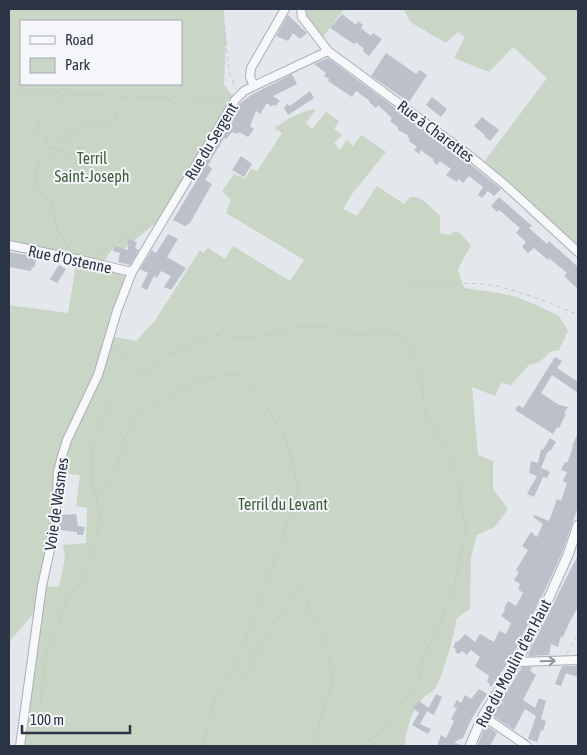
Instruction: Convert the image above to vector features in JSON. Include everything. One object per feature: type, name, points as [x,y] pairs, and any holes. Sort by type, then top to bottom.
[{"type":"street","points":[[254,86],[250,78],[251,68],[285,9]]},
{"type":"street","name":"Rue à Charettes","points":[[301,9],[302,17],[328,51],[470,156],[504,184],[578,252]]},
{"type":"street","name":"Rue du Sergent","points":[[132,272],[232,104],[240,95],[254,86],[328,51]]},
{"type":"street","name":"Rue d'Ostenne","points":[[9,246],[132,272]]},
{"type":"street","name":"Voie de Wasmes","points":[[20,746],[42,586],[54,527],[58,472],[67,440],[98,376],[124,290],[132,272]]},
{"type":"street","name":"Rue du Moulin d'en Haut","points":[[470,746],[483,716],[517,662],[568,555],[578,525]]},
{"type":"street","points":[[517,662],[578,660]]},
{"type":"street","points":[[483,716],[527,746]]},
{"type":"path","points":[[223,9],[230,76],[240,95]]},
{"type":"path","points":[[9,86],[18,90],[44,90],[126,97],[162,97],[182,105],[216,98],[232,104]]},
{"type":"path","points":[[9,92],[12,88]]},
{"type":"path","points":[[64,93],[60,101],[48,105],[38,119],[38,134],[46,137],[46,144],[52,150],[58,152],[66,150],[69,156],[76,161],[84,157],[90,159],[85,152],[69,142],[69,132]]},
{"type":"path","points":[[69,249],[57,229],[51,202],[41,194],[36,182],[36,170],[40,160],[49,160],[60,136],[82,127],[87,122],[92,125],[114,122],[118,108],[126,97]]},
{"type":"path","points":[[87,261],[153,222]]},
{"type":"path","points":[[408,286],[478,284],[501,287],[578,315]]},
{"type":"path","points":[[31,746],[40,709],[42,675],[47,650],[66,601],[84,577],[97,538],[100,515],[92,485],[93,449],[100,422],[112,400],[169,354],[184,350],[201,339],[214,335],[237,337],[261,336],[300,326],[331,328],[349,336],[393,333],[404,337],[422,377],[425,415],[448,453],[458,485],[466,532],[454,589],[425,655],[419,679],[381,733],[363,746]]},
{"type":"path","points":[[109,340],[139,377]]},
{"type":"path","points":[[97,499],[116,469],[125,438],[134,417],[167,397],[208,377],[236,376],[263,400],[287,442],[298,486],[280,547],[243,646],[232,672],[215,694],[203,746]]},
{"type":"path","points":[[214,700],[246,673],[285,605],[300,588],[328,654],[332,683],[313,746]]},
{"type":"path","points":[[563,661],[578,632]]},
{"type":"path","points":[[243,646],[260,650]]},
{"type":"path","points":[[375,746],[376,736]]},
{"type":"green space","name":"Terril du Levant","points":[[9,9],[223,9],[226,41],[224,84],[235,100],[169,212],[124,249],[112,250],[103,262],[132,272],[110,336],[136,341],[154,322],[200,250],[203,253],[208,248],[225,259],[233,246],[290,281],[304,260],[226,213],[231,200],[222,191],[234,174],[245,179],[251,169],[257,171],[282,133],[274,128],[299,114],[316,109],[306,123],[312,129],[326,112],[339,121],[334,129],[342,135],[334,143],[340,150],[347,140],[353,146],[361,135],[386,152],[352,194],[343,209],[357,216],[377,186],[404,204],[410,197],[419,198],[440,216],[440,233],[449,235],[456,231],[471,246],[458,270],[464,288],[517,297],[559,316],[568,331],[559,350],[550,352],[540,362],[529,365],[511,385],[501,383],[495,396],[472,387],[478,455],[493,461],[493,489],[508,509],[495,527],[477,535],[471,557],[470,609],[457,618],[439,681],[435,689],[420,701],[413,713],[408,726],[405,746],[23,746],[39,607],[9,642],[9,305],[68,313],[77,258],[9,245]],"holes":[[[58,473],[80,475],[76,506],[87,508],[86,543],[63,545],[65,558],[59,587],[43,586],[55,527]]]},
{"type":"green space","points":[[301,9],[344,9],[320,41]]},
{"type":"green space","points":[[404,9],[578,9],[578,253],[481,166],[547,78],[513,47],[489,72],[454,58],[465,37],[458,32],[446,43],[410,22]]},
{"type":"building","points":[[342,14],[356,25],[358,21],[363,25],[361,28],[371,36],[373,33],[382,39],[369,56],[356,42],[354,44],[330,28]]},
{"type":"building","points":[[288,15],[307,33],[300,39],[293,33],[288,41],[276,36]]},
{"type":"building","points":[[386,53],[416,74],[420,70],[427,75],[409,102],[371,76]]},
{"type":"building","points":[[328,58],[459,155],[501,189],[494,196],[488,191],[482,198],[478,195],[483,187],[469,176],[463,183],[459,179],[457,182],[446,175],[451,169],[440,161],[437,165],[434,160],[421,150],[419,154],[414,150],[417,147],[409,141],[410,139],[407,137],[409,136],[398,130],[398,127],[390,121],[392,118],[378,105],[376,108],[356,91],[352,97],[328,81],[329,79],[324,76],[326,73],[314,64]]},
{"type":"building","points":[[292,74],[297,84],[273,96],[280,101],[275,106],[273,104],[272,107],[267,103],[260,114],[256,111],[250,126],[254,129],[248,137],[239,132],[238,134],[232,132],[226,139],[224,138],[208,165],[212,169],[205,180],[212,184],[190,223],[185,226],[173,220],[203,170],[200,169],[238,105],[251,95]]},
{"type":"building","points":[[310,91],[314,98],[288,115],[284,108],[287,104],[290,106]]},
{"type":"building","points":[[432,97],[447,109],[441,117],[426,105]]},
{"type":"building","points":[[482,117],[499,130],[490,141],[474,126]]},
{"type":"building","points":[[241,156],[252,164],[244,177],[232,170]]},
{"type":"building","points":[[499,197],[532,226],[529,228],[547,244],[549,241],[578,267],[578,289],[564,276],[567,273],[549,258],[548,260],[534,248],[528,253],[522,247],[526,242],[516,233],[520,228],[499,210],[497,212],[491,206]]},
{"type":"building","points":[[168,234],[178,239],[167,257],[186,268],[171,290],[164,287],[171,276],[161,271],[157,278],[154,276],[147,290],[141,287],[148,273],[140,269],[152,250],[156,253]]},
{"type":"building","points":[[128,239],[137,242],[135,248],[139,250],[130,265],[118,262],[120,253],[113,251],[115,246],[128,250]]},
{"type":"building","points":[[9,252],[37,257],[34,268],[32,267],[31,271],[9,267]]},
{"type":"building","points":[[59,265],[66,269],[57,283],[50,279]]},
{"type":"building","points":[[555,357],[562,361],[557,368],[578,382],[578,393],[552,375],[541,393],[559,405],[568,407],[559,428],[557,427],[553,434],[515,410],[518,405],[523,408]]},
{"type":"building","points":[[578,433],[578,507],[562,553],[543,594],[512,657],[491,687],[487,681],[488,675],[475,666],[480,657],[471,650],[467,655],[462,651],[459,654],[455,652],[456,649],[453,647],[456,641],[458,642],[465,634],[475,642],[480,634],[494,642],[499,631],[506,634],[511,623],[501,616],[505,610],[504,608],[508,601],[516,606],[523,593],[518,589],[520,584],[514,580],[519,572],[516,570],[528,550],[522,546],[531,532],[537,537],[543,524],[533,517],[534,515],[549,521],[557,499],[561,501],[567,483],[563,481],[567,472],[561,470],[565,462],[567,463]]},
{"type":"building","points":[[550,438],[556,442],[547,453],[541,468],[550,472],[547,478],[543,477],[534,497],[527,494],[537,476],[529,473],[531,461],[538,463],[541,449],[543,450]]},
{"type":"building","points":[[76,514],[78,526],[85,527],[83,535],[77,535],[77,532],[60,530],[61,515]]},
{"type":"building","points":[[578,555],[578,607],[563,637],[561,636],[558,647],[551,644],[549,655],[529,656],[528,654]]},
{"type":"building","points":[[562,666],[578,666],[578,677],[566,673],[561,686],[555,684]]},
{"type":"building","points":[[522,667],[532,667],[530,671],[536,675],[523,700],[535,708],[539,698],[546,701],[541,719],[546,721],[537,742],[528,739],[536,716],[525,709],[514,730],[492,715],[500,702],[505,706],[501,700]]},
{"type":"building","points":[[479,689],[487,694],[472,718],[463,738],[454,742],[462,746],[437,746],[441,735],[446,738],[454,721],[451,719],[457,708],[453,707],[457,700],[461,703],[465,695],[471,699]]},
{"type":"building","points":[[436,694],[442,697],[434,715],[427,711]]},
{"type":"building","points":[[419,701],[429,708],[420,724],[431,729],[428,734],[412,725],[419,713],[413,708]]},
{"type":"building","points":[[486,725],[497,733],[490,746],[477,746]]},
{"type":"park label","name":"Terril Saint-Joseph","points":[[92,167]]}]
